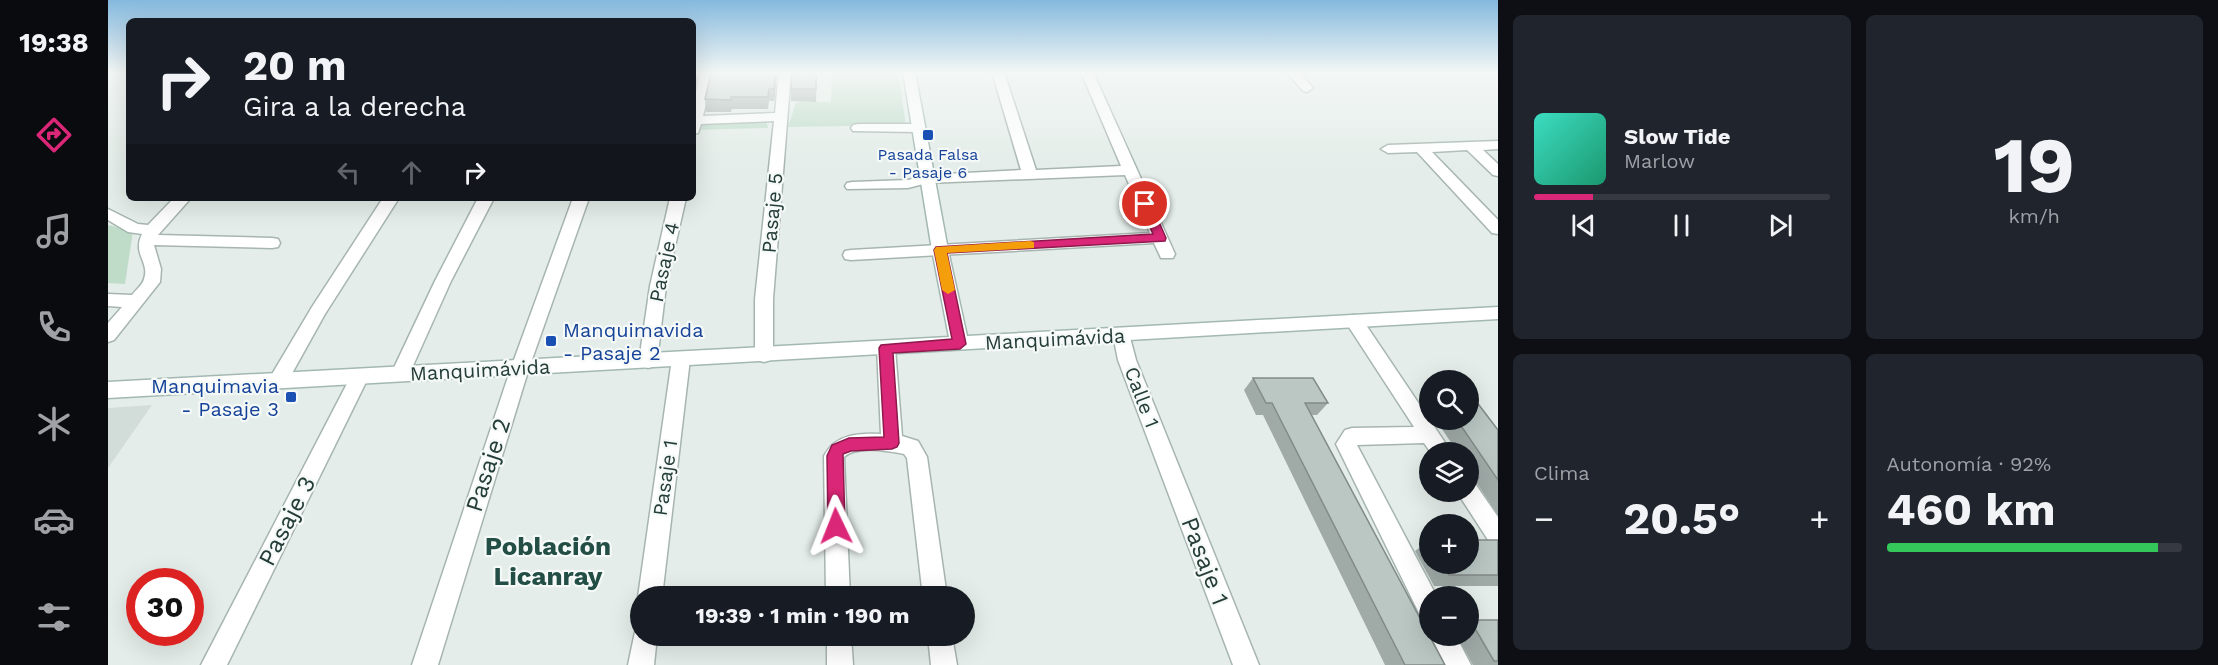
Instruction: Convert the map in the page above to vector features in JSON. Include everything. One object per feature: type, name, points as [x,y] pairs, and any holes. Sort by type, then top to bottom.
[{"type":"street","name":"Pasaje 5","points":[[764,355],[764,298],[782,103]]},
{"type":"street","points":[[914,103],[940,250],[960,344]]},
{"type":"street","points":[[1008,103],[1030,175]]},
{"type":"street","points":[[1101,103],[1167,254]]},
{"type":"street","points":[[696,124],[781,117]]},
{"type":"street","points":[[858,128],[918,128]]},
{"type":"street","points":[[1388,149],[1498,145]]},
{"type":"street","points":[[1472,146],[1498,172]]},
{"type":"street","points":[[1421,148],[1498,229]]},
{"type":"street","points":[[852,186],[908,184],[927,179],[1130,170]]},
{"type":"street","points":[[108,335],[147,289],[154,270],[146,249],[149,235],[180,201]]},
{"type":"street","points":[[278,381],[318,311],[390,201]]},
{"type":"street","points":[[400,374],[438,291],[484,201]]},
{"type":"street","points":[[520,368],[580,201]]},
{"type":"street","name":"Pasaje 4","points":[[648,361],[658,286],[677,201]]},
{"type":"street","points":[[108,214],[149,235],[272,243]]},
{"type":"street","points":[[850,255],[1160,238]]},
{"type":"street","points":[[108,300],[136,301]]},
{"type":"street","name":"Manquimávida","points":[[108,390],[1498,313]]},
{"type":"street","points":[[1354,321],[1435,442]]},
{"type":"street","name":"Calle 1","points":[[1122,335],[1127,360],[1165,458]]},
{"type":"street","points":[[886,348],[892,443]]},
{"type":"street","name":"Pasaje 1","points":[[651,586],[681,359]]},
{"type":"street","name":"Pasaje 2","points":[[425,665],[520,368]]},
{"type":"street","name":"Pasaje 3","points":[[214,665],[360,376]]},
{"type":"street","points":[[1419,442],[1359,435],[1352,436],[1346,444],[1419,588]]},
{"type":"street","points":[[838,586],[834,456],[838,450],[849,444],[892,443],[911,447],[917,457],[934,586]]},
{"type":"street","name":"Pasaje 1","points":[[1165,458],[1246,665]]},
{"type":"street","points":[[1475,502],[1498,536]]},
{"type":"street","points":[[641,665],[644,646]]},
{"type":"street","points":[[839,646],[840,665]]},
{"type":"street","points":[[941,646],[944,665]]},
{"type":"street","points":[[1448,646],[1458,665]]},
{"type":"shaded area","points":[[152,405],[108,468],[108,408]]},
{"type":"green space","points":[[796,103],[903,103],[906,125],[788,127]]},
{"type":"green space","points":[[696,120],[766,120],[768,128],[696,130]]},
{"type":"green space","points":[[108,225],[133,231],[125,284],[108,283]]},
{"type":"building","points":[[1253,378],[1313,378],[1328,403],[1305,403],[1419,616],[1419,646],[1435,646],[1445,665],[1405,665],[1272,403],[1266,403]]},
{"type":"building","points":[[1479,405],[1498,430],[1498,480],[1479,452],[1479,442],[1472,442],[1464,430],[1479,430]]},
{"type":"building","points":[[1479,540],[1498,540],[1498,575],[1449,575],[1479,574]]},
{"type":"building","points":[[1479,620],[1498,620],[1498,661],[1494,661],[1479,635]]},
{"type":"slow traffic","points":[[948,290],[940,250],[1030,245]]},
{"type":"place","name":"Pasada Falsa - Pasaje 6","points":[[928,135]]},
{"type":"place","name":"Manquimavida - Pasaje 2","points":[[551,341]]},
{"type":"place","name":"Manquimavia - Pasaje 3","points":[[291,397]]},
{"type":"district","name":"Población Licanray","points":[[548,561]]},
{"type":"route","points":[[836,526],[834,456],[838,450],[849,444],[892,443],[886,348],[960,344],[940,250],[1160,238],[1145,204]]}]
